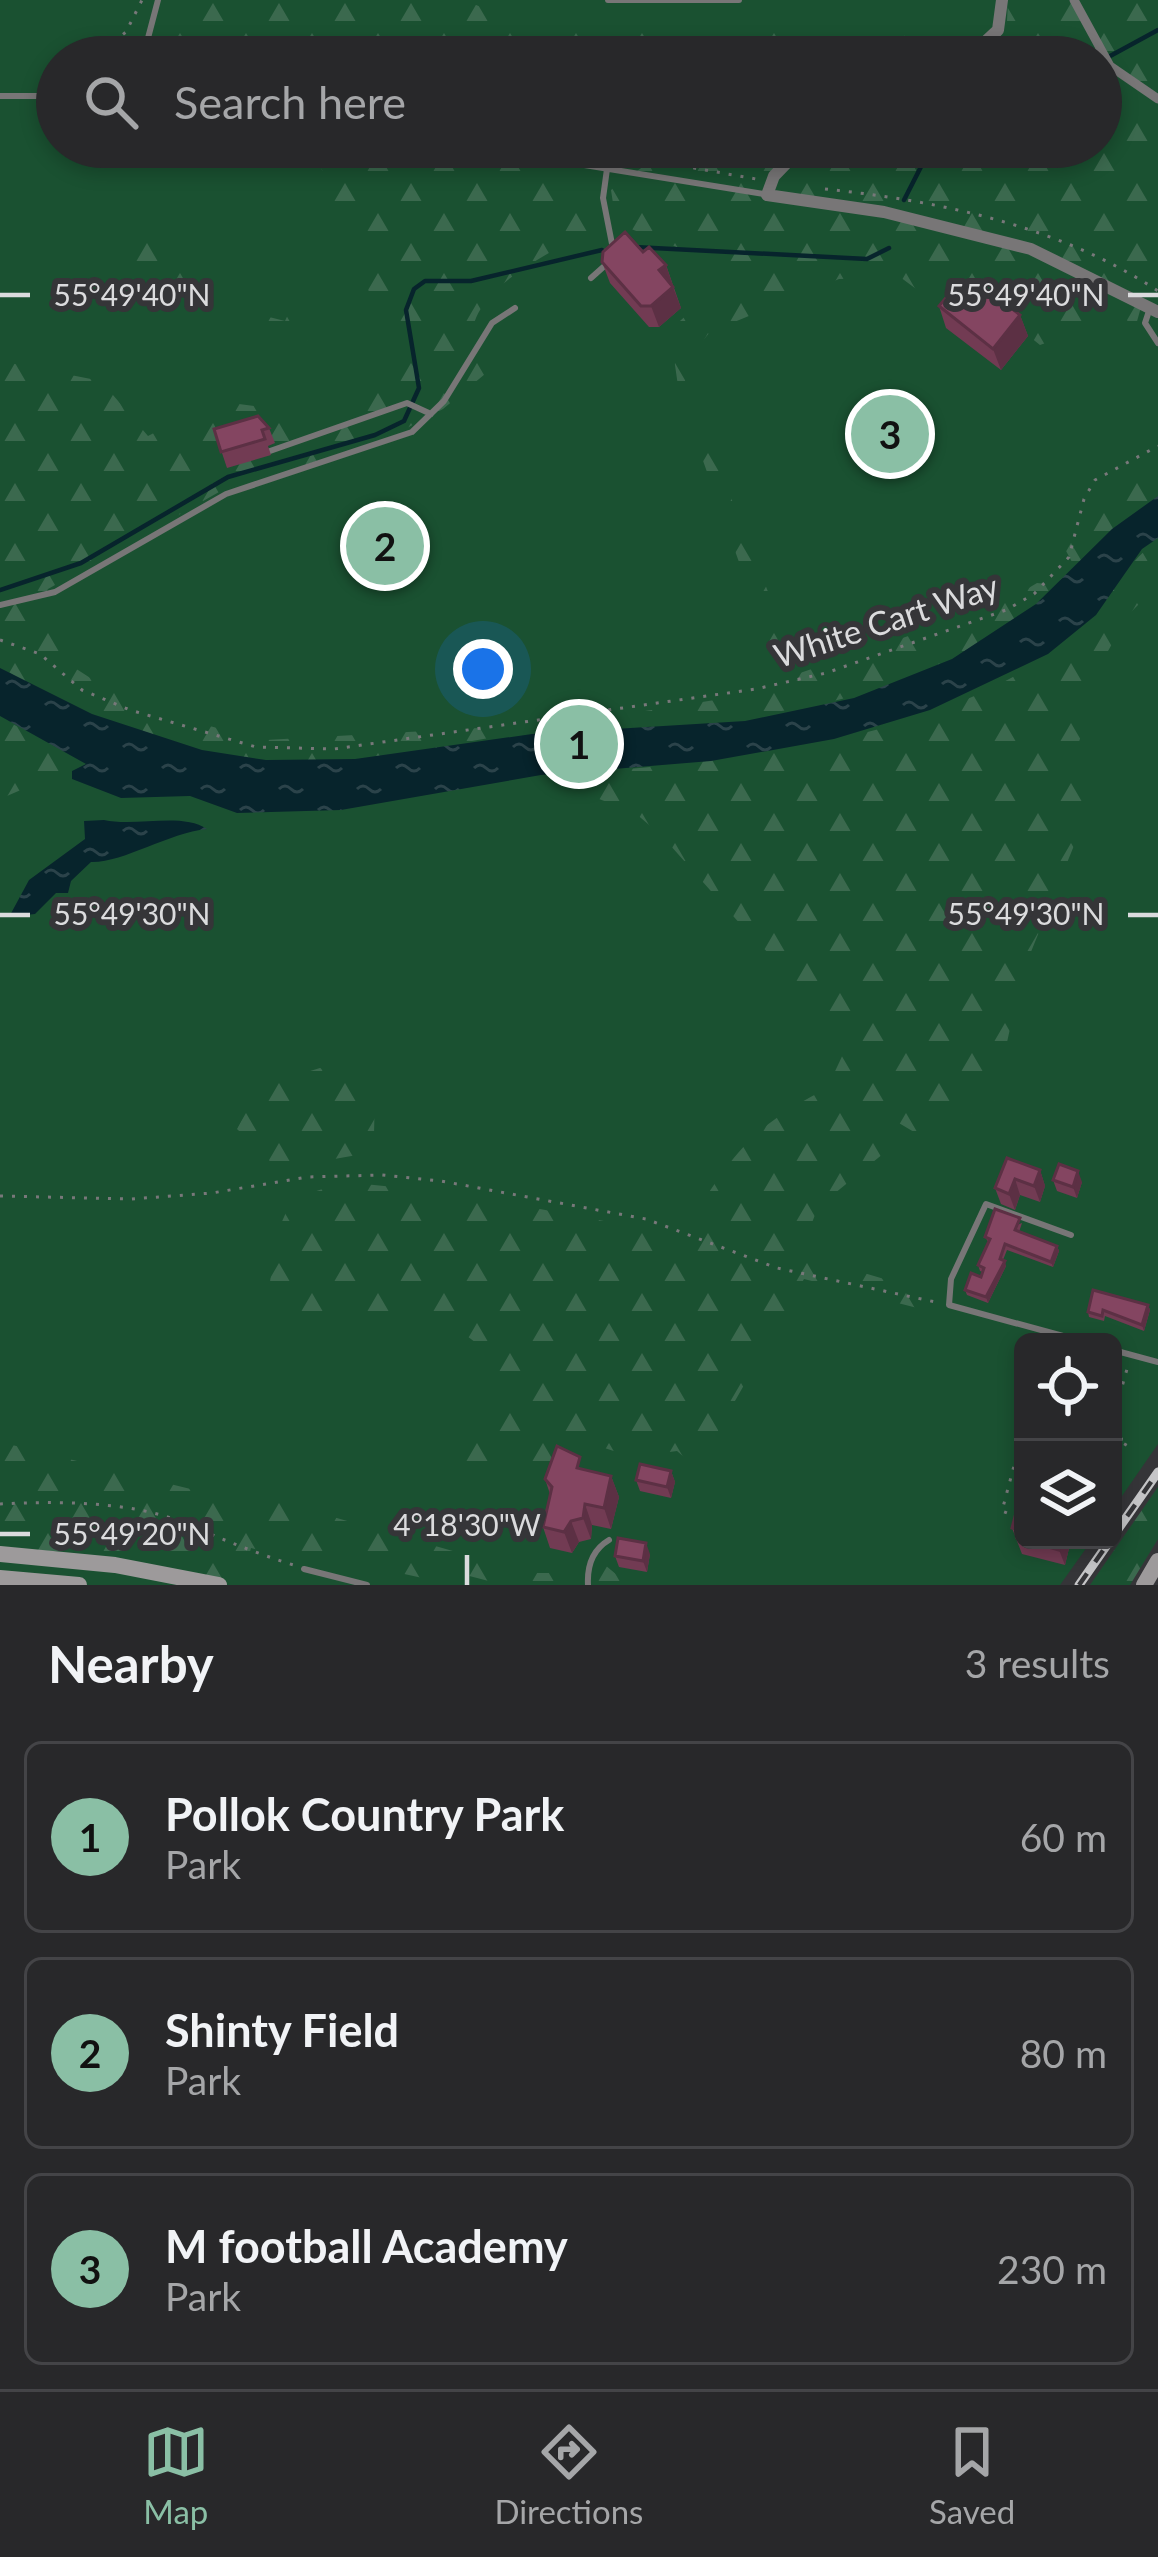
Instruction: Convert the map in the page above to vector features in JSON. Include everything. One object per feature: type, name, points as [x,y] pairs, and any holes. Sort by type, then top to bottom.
[{"type":"main road","points":[[0,1554],[115,1565],[219,1585]]},
{"type":"main road","points":[[1144,1585],[1158,1561]]},
{"type":"main road","points":[[0,1578],[79,1585]]},
{"type":"street","points":[[992,36],[998,30],[1002,0]]},
{"type":"street","points":[[1074,0],[1094,36]]},
{"type":"street","points":[[1122,74],[1158,99]]},
{"type":"street","points":[[783,168],[767,195],[884,212],[1030,249],[1154,310]]},
{"type":"lane","points":[[149,36],[158,0]]},
{"type":"lane","points":[[608,0],[740,0]]},
{"type":"lane","points":[[0,96],[36,96]]},
{"type":"lane","points":[[595,168],[767,195]]},
{"type":"lane","points":[[591,278],[613,254],[603,198],[607,170]]},
{"type":"lane","points":[[0,605],[56,592],[226,494],[394,441],[431,415],[492,323],[515,308]]},
{"type":"lane","points":[[1154,310],[1144,323],[1158,344]]},
{"type":"lane","points":[[270,451],[407,403],[431,415]]},
{"type":"lane","points":[[1053,1333],[949,1304],[951,1279],[986,1204],[1071,1235]]},
{"type":"lane","points":[[1122,1352],[1158,1362]]},
{"type":"lane","points":[[588,1585],[587,1569],[598,1546],[609,1540]]},
{"type":"lane","points":[[304,1569],[367,1585]]},
{"type":"path","points":[[121,36],[142,0]]},
{"type":"path","points":[[700,168],[772,180]]},
{"type":"path","points":[[815,188],[914,201]]},
{"type":"path","name":"White Cart Way","points":[[0,640],[40,654],[82,690],[174,726],[256,747],[334,749],[756,689],[826,673],[1006,610],[1034,595],[1069,557],[1084,499],[1095,480],[1158,446]]},
{"type":"path","points":[[0,1196],[151,1198],[307,1177],[382,1175],[441,1181],[646,1219],[777,1268],[949,1304]]},
{"type":"path","points":[[1122,1388],[1127,1370]]},
{"type":"path","points":[[1014,1466],[1002,1511],[1014,1516]]},
{"type":"path","points":[[0,1504],[70,1501],[182,1522],[212,1540],[304,1569]]},
{"type":"green space","points":[[0,0],[1158,0],[1158,1444],[1122,1496],[1122,1333],[1014,1333],[1014,1549],[1086,1549],[1060,1585],[0,1585]]},
{"type":"green space","points":[[181,0],[464,0],[527,26],[691,36],[166,36]]},
{"type":"green space","points":[[1008,0],[1158,0],[1158,306],[1143,300],[1134,332],[1124,315],[1040,345],[956,278],[931,300],[900,277],[839,279],[710,332],[695,350],[685,381],[800,673],[1002,604],[1037,583],[1047,584],[1072,562],[1065,549],[1095,486],[1158,453],[1158,495],[1007,626],[944,662],[892,684],[790,710],[526,733],[330,762],[264,760],[161,739],[60,701],[0,666],[0,361],[101,381],[148,436],[216,401],[291,411],[299,427],[349,415],[400,372],[321,168],[552,168],[592,180],[596,199],[587,213],[588,230],[516,274],[485,303],[475,320],[472,339],[485,374],[443,409],[386,439],[219,492],[48,589],[41,600],[64,661],[95,681],[181,719],[266,740],[569,723],[784,689],[679,393],[670,330],[691,311],[717,304],[727,267],[616,223],[611,190],[641,168],[1122,168],[1122,36],[996,36],[1007,21]]},
{"type":"green space","points":[[782,6],[796,25],[814,36],[759,36]]},
{"type":"green space","points":[[869,28],[896,28],[905,36],[846,36]]},
{"type":"green space","points":[[157,236],[177,245],[186,265],[177,285],[157,294],[137,285],[128,265],[137,245]]},
{"type":"green space","points":[[304,304],[312,310],[307,341],[276,359],[258,349],[260,324],[269,317],[285,321],[292,306]]},
{"type":"green space","points":[[1158,540],[1158,585],[1129,614],[1108,651],[1078,745],[1090,806],[1022,974],[993,1106],[914,1132],[830,1082],[845,1050],[843,1027],[750,935],[662,836],[634,812],[564,786],[563,774],[690,763],[825,742],[956,704],[1014,676],[1066,642]]},
{"type":"green space","points":[[0,717],[83,763],[0,799]]},
{"type":"green space","points":[[320,1068],[375,1091],[374,1134],[357,1155],[278,1169],[237,1129],[258,1087]]},
{"type":"green space","points":[[820,1092],[900,1140],[818,1207],[800,1254],[938,1295],[933,1312],[804,1279],[697,1468],[677,1451],[632,1457],[568,1436],[550,1480],[451,1459],[443,1441],[477,1417],[491,1398],[495,1378],[479,1346],[444,1324],[403,1313],[370,1314],[323,1330],[303,1321],[270,1282],[276,1235],[292,1199],[344,1182],[454,1193],[625,1225],[686,1228],[742,1148],[774,1120]]},
{"type":"green space","points":[[0,1442],[227,1498],[277,1501],[530,1573],[553,1573],[599,1560],[629,1585],[504,1585],[431,1566],[427,1579],[309,1553],[306,1561],[251,1548],[242,1582],[108,1557],[0,1546]]},
{"type":"green space","points":[[1158,1487],[1158,1539],[1130,1585],[1090,1585],[1115,1549],[1122,1549],[1122,1539]]},
{"type":"water","points":[[1158,496],[1158,538],[1142,549],[1096,615],[1048,654],[930,710],[834,739],[711,761],[541,775],[341,810],[237,813],[190,796],[121,798],[72,779],[72,771],[86,764],[0,716],[0,668],[92,714],[202,750],[266,760],[355,759],[532,734],[745,721],[854,698],[952,659],[1036,604],[1112,529]]},
{"type":"water","points":[[84,821],[185,821],[207,829],[91,862],[71,881],[68,893],[56,893],[35,914],[9,917],[29,880],[85,839]]},
{"type":"building","points":[[625,232],[643,252],[649,247],[666,265],[659,270],[673,287],[651,306],[641,306],[602,262],[603,252]]},
{"type":"building","points":[[954,288],[973,303],[985,288],[1020,315],[993,349],[939,306]]},
{"type":"building","points":[[258,416],[269,428],[262,430],[265,439],[221,452],[214,429]]},
{"type":"building","points":[[1007,1158],[1040,1170],[1034,1186],[1015,1179],[1009,1194],[995,1188]]},
{"type":"building","points":[[1059,1164],[1078,1171],[1073,1187],[1053,1180]]},
{"type":"building","points":[[995,1209],[1020,1218],[1015,1230],[1057,1246],[1051,1262],[1005,1244],[1000,1259],[1005,1261],[986,1297],[965,1290],[971,1273],[981,1277],[984,1268],[978,1265],[990,1239],[985,1237]]},
{"type":"building","points":[[1093,1290],[1148,1305],[1142,1325],[1103,1310],[1102,1316],[1088,1312]]},
{"type":"building","points":[[557,1446],[580,1457],[577,1468],[611,1476],[604,1508],[585,1504],[583,1518],[571,1521],[564,1532],[543,1527],[552,1487],[545,1479]]},
{"type":"building","points":[[640,1464],[671,1471],[667,1487],[636,1480]]},
{"type":"building","points":[[618,1538],[646,1543],[643,1561],[615,1556]]},
{"type":"waterway","points":[[1122,50],[1158,30]]},
{"type":"waterway","points":[[904,200],[920,168]]},
{"type":"waterway","points":[[634,247],[867,259],[889,248]]},
{"type":"waterway","points":[[0,590],[81,563],[228,477],[375,435],[404,421],[419,388],[406,310],[414,289],[425,281],[471,281],[602,250]]},
{"type":"railway","points":[[1079,1585],[1158,1472]]},
{"type":"place","name":"M football Academy","points":[[890,434]]},
{"type":"place","name":"Shinty Field","points":[[385,546]]},
{"type":"place","name":"Pollok Country Park","points":[[579,744]]}]
